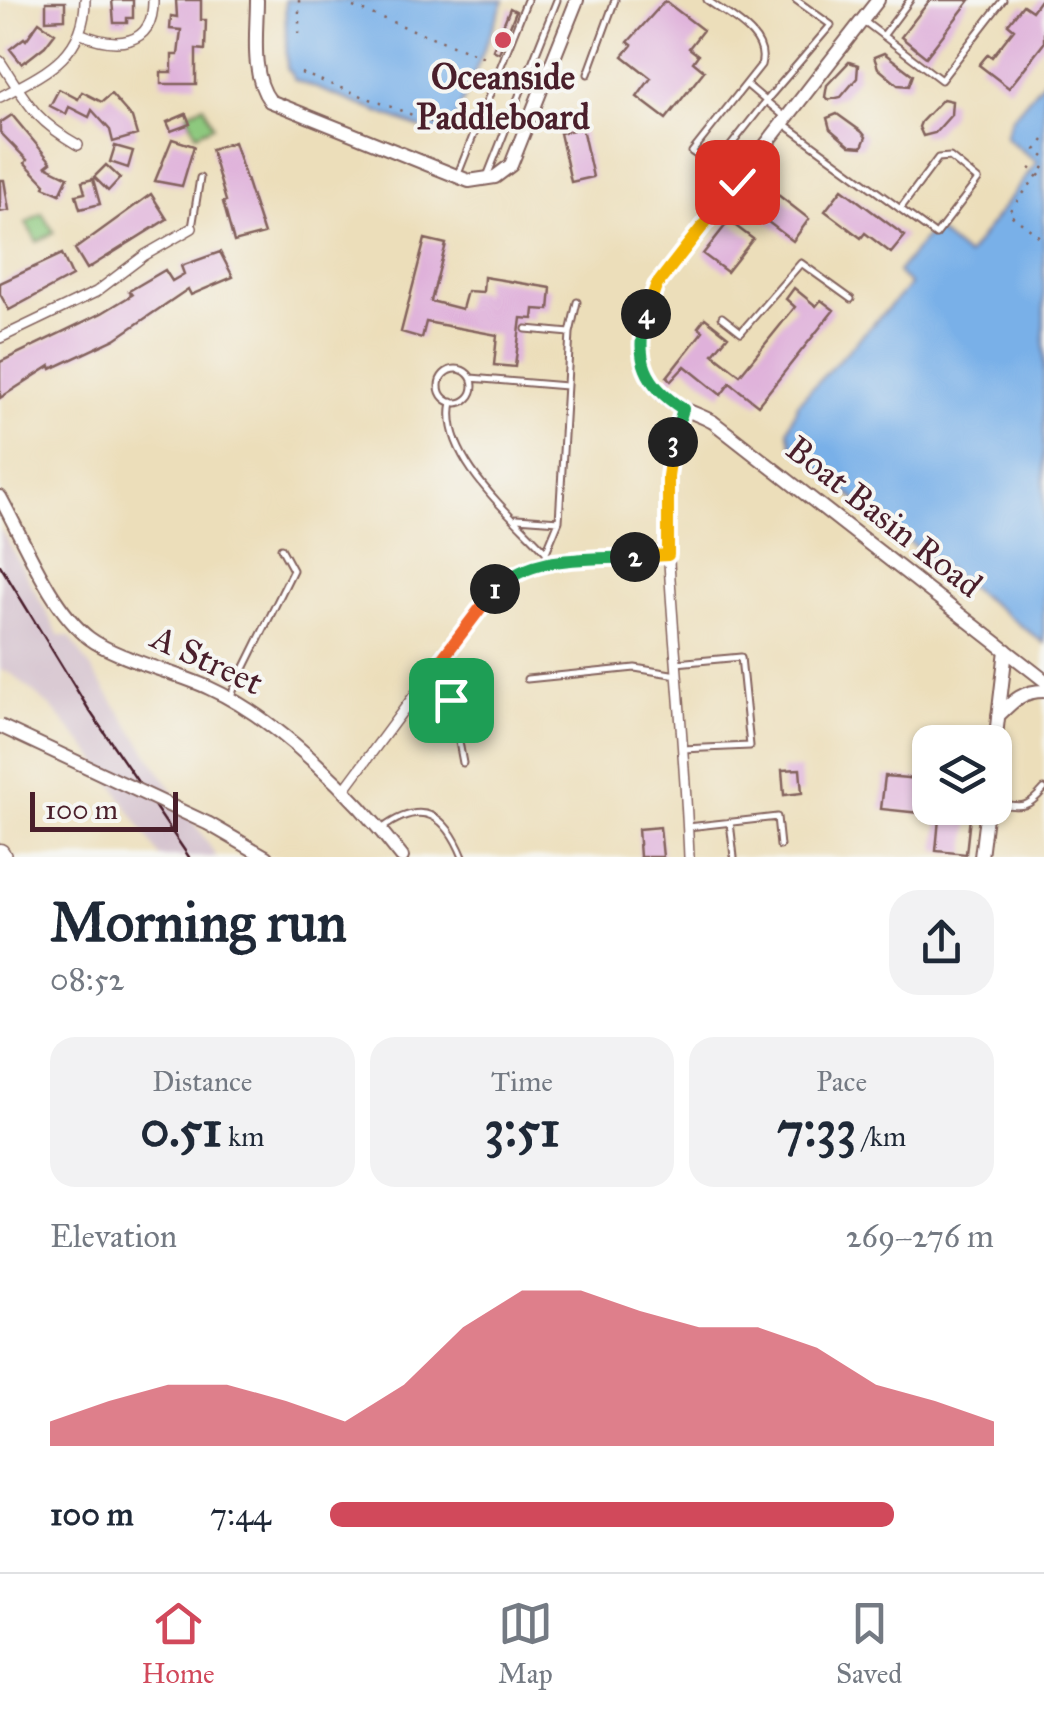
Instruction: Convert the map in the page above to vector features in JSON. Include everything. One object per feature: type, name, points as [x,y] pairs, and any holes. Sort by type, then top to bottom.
[{"type":"street","points":[[0,97],[50,70],[79,33],[85,0]]},
{"type":"street","points":[[79,33],[90,38],[126,41],[141,36],[150,26],[153,0]]},
{"type":"street","points":[[257,0],[258,75],[270,101],[468,181],[485,180],[511,165],[577,0]]},
{"type":"street","name":"Boat Basin Road","points":[[878,0],[656,286],[648,305],[642,352],[647,377],[656,390],[683,409],[713,422],[1044,680]]},
{"type":"street","points":[[0,62],[33,113],[50,129],[78,145]]},
{"type":"street","points":[[0,338],[96,292],[192,228]]},
{"type":"street","points":[[683,409],[668,476],[668,555],[690,857]]},
{"type":"street","name":"A Street","points":[[0,497],[66,616],[90,639],[252,710],[344,790],[402,857]]},
{"type":"street","points":[[344,790],[488,596],[509,577],[547,557],[668,555]]},
{"type":"street","points":[[997,725],[1006,650]]},
{"type":"street","points":[[998,716],[1016,697],[1044,690]]},
{"type":"street","points":[[0,726],[209,824],[266,857]]},
{"type":"street","points":[[981,857],[985,825]]},
{"type":"lane","points":[[457,176],[526,0]]},
{"type":"lane","points":[[485,180],[557,0]]},
{"type":"lane","points":[[588,74],[614,0]]},
{"type":"lane","points":[[707,0],[761,43],[765,53],[761,65],[692,152],[714,167],[831,26],[796,0]]},
{"type":"lane","points":[[717,8],[723,0]]},
{"type":"lane","points":[[883,36],[910,0]]},
{"type":"lane","points":[[862,20],[941,80],[1003,0]]},
{"type":"lane","points":[[746,84],[785,120],[900,209],[936,235],[978,180],[950,157],[938,158],[900,209]]},
{"type":"lane","points":[[192,228],[200,178]]},
{"type":"lane","points":[[722,317],[741,332],[802,263],[851,299]]},
{"type":"lane","points":[[547,557],[558,521],[570,333],[577,302]]},
{"type":"lane","points":[[526,328],[570,333]]},
{"type":"lane","points":[[454,369],[471,378],[468,397],[460,402],[452,402],[440,392],[441,378],[454,369]]},
{"type":"lane","points":[[471,378],[566,386]]},
{"type":"lane","points":[[452,402],[449,415],[463,458],[547,557]]},
{"type":"lane","points":[[515,518],[558,521]]},
{"type":"lane","points":[[230,698],[292,570],[281,548]]},
{"type":"lane","points":[[676,663],[741,657],[750,746],[682,749]]},
{"type":"lane","points":[[527,680],[636,668],[677,675]]},
{"type":"lane","points":[[426,680],[451,700],[463,763]]},
{"type":"lane","points":[[1012,806],[1030,805],[1044,789]]},
{"type":"lane","points":[[380,830],[406,814],[425,812],[435,816],[454,835],[463,857]]},
{"type":"lane","points":[[688,827],[777,817],[780,846]]},
{"type":"lane","points":[[730,822],[734,857]]},
{"type":"path","points":[[298,0],[299,34]]},
{"type":"path","points":[[353,7],[484,57]]},
{"type":"path","points":[[301,73],[454,132]]},
{"type":"path","points":[[1044,140],[1036,150],[1044,157]]},
{"type":"path","points":[[1044,167],[1008,212],[1044,240]]},
{"type":"path","points":[[1030,168],[1044,179]]},
{"type":"shaded area","points":[[0,528],[59,635],[70,637],[217,857],[160,857],[96,759],[52,708],[12,674],[0,670]]},
{"type":"green space","points":[[204,105],[213,126],[196,134],[187,113]]},
{"type":"green space","points":[[42,213],[54,232],[37,242],[26,223]]},
{"type":"water","points":[[285,0],[504,0],[450,133],[423,129],[295,80],[287,68]]},
{"type":"water","points":[[1044,80],[1044,643],[879,519],[792,445],[788,430],[798,403],[910,285],[898,272],[933,228],[967,256],[1037,162],[1005,137],[1011,119]]},
{"type":"building","points":[[112,0],[133,0],[133,18],[127,18],[127,23],[114,23]]},
{"type":"building","points":[[176,0],[201,0],[201,20],[206,20],[205,50],[196,49],[196,84],[161,84],[161,72],[172,72],[172,55],[178,55],[181,30],[170,29],[171,16],[177,17]]},
{"type":"building","points":[[930,0],[970,0],[926,57],[901,37]]},
{"type":"building","points":[[1044,0],[1044,43],[1009,88],[979,65],[988,54],[992,57],[1014,29],[1008,24],[1023,5],[1032,11]]},
{"type":"building","points":[[665,1],[703,30],[689,48],[698,55],[693,62],[704,71],[666,119],[637,97],[651,78],[623,56],[632,45],[628,42]]},
{"type":"building","points":[[46,2],[65,2],[65,19],[46,20]]},
{"type":"building","points":[[510,8],[516,11],[499,53],[493,50]]},
{"type":"building","points":[[39,22],[55,33],[22,64],[10,49],[26,40]]},
{"type":"building","points":[[884,53],[913,75],[909,86],[898,85],[878,68],[874,57]]},
{"type":"building","points":[[849,62],[858,65],[857,78],[841,97],[828,100],[827,85]]},
{"type":"building","points":[[59,89],[78,99],[82,92],[102,102],[111,94],[132,118],[137,135],[113,142],[110,130],[92,110],[89,117],[69,107],[66,114],[50,106]]},
{"type":"building","points":[[943,99],[952,101],[951,115],[935,133],[923,136],[921,122]]},
{"type":"building","points":[[186,114],[190,124],[171,131],[167,122]]},
{"type":"building","points":[[837,114],[866,137],[862,147],[850,146],[830,129],[827,118]]},
{"type":"building","points":[[12,115],[51,162],[46,166],[68,177],[60,194],[44,187],[25,163],[27,160],[0,132],[0,123]]},
{"type":"building","points":[[582,128],[593,177],[571,182],[560,133]]},
{"type":"building","points":[[172,139],[194,146],[182,186],[155,181]]},
{"type":"building","points":[[234,142],[264,234],[234,242],[211,149]]},
{"type":"building","points":[[115,146],[133,151],[128,168],[110,162]]},
{"type":"building","points":[[106,165],[120,178],[108,191],[94,177]]},
{"type":"building","points":[[93,179],[100,204],[80,209],[76,195],[85,193],[82,182]]},
{"type":"building","points":[[0,180],[4,180],[9,210],[0,212]]},
{"type":"building","points":[[764,184],[809,219],[793,241],[747,206]]},
{"type":"building","points":[[842,189],[905,236],[891,253],[865,233],[861,238],[825,211]]},
{"type":"building","points":[[151,194],[167,219],[87,269],[75,249]]},
{"type":"building","points":[[729,221],[753,239],[727,272],[703,254]]},
{"type":"building","points":[[425,239],[446,244],[431,301],[462,309],[467,291],[483,292],[484,277],[551,288],[549,310],[534,309],[533,319],[521,318],[515,367],[494,365],[497,335],[426,322],[422,338],[401,332]]},
{"type":"building","points":[[220,252],[233,277],[191,295],[188,289],[115,339],[51,369],[50,366],[0,398],[0,362],[102,313],[165,270],[172,281],[184,274],[181,266]]},
{"type":"building","points":[[62,254],[72,276],[9,310],[0,294],[0,283]]},
{"type":"building","points":[[794,288],[816,306],[821,300],[834,310],[758,405],[730,383],[721,395],[685,366],[671,381],[667,377],[703,331],[698,327],[705,318],[728,336],[713,354],[740,375],[795,307],[786,299]]},
{"type":"building","points":[[800,769],[802,793],[784,795],[782,770]]},
{"type":"building","points":[[885,776],[912,778],[912,812],[881,809]]},
{"type":"building","points":[[938,825],[969,825],[966,854],[936,851]]},
{"type":"building","points":[[660,827],[663,857],[640,857],[638,829]]},
{"type":"railway","points":[[0,565],[89,710],[189,857]]},
{"type":"place","name":"Oceanside Paddleboard","points":[[503,40]]},
{"type":"route","points":[[451,700],[426,680],[488,596],[509,577],[548,563],[668,555],[668,476],[683,409],[656,390],[647,377],[642,352],[643,326],[656,286],[737,182]]}]
